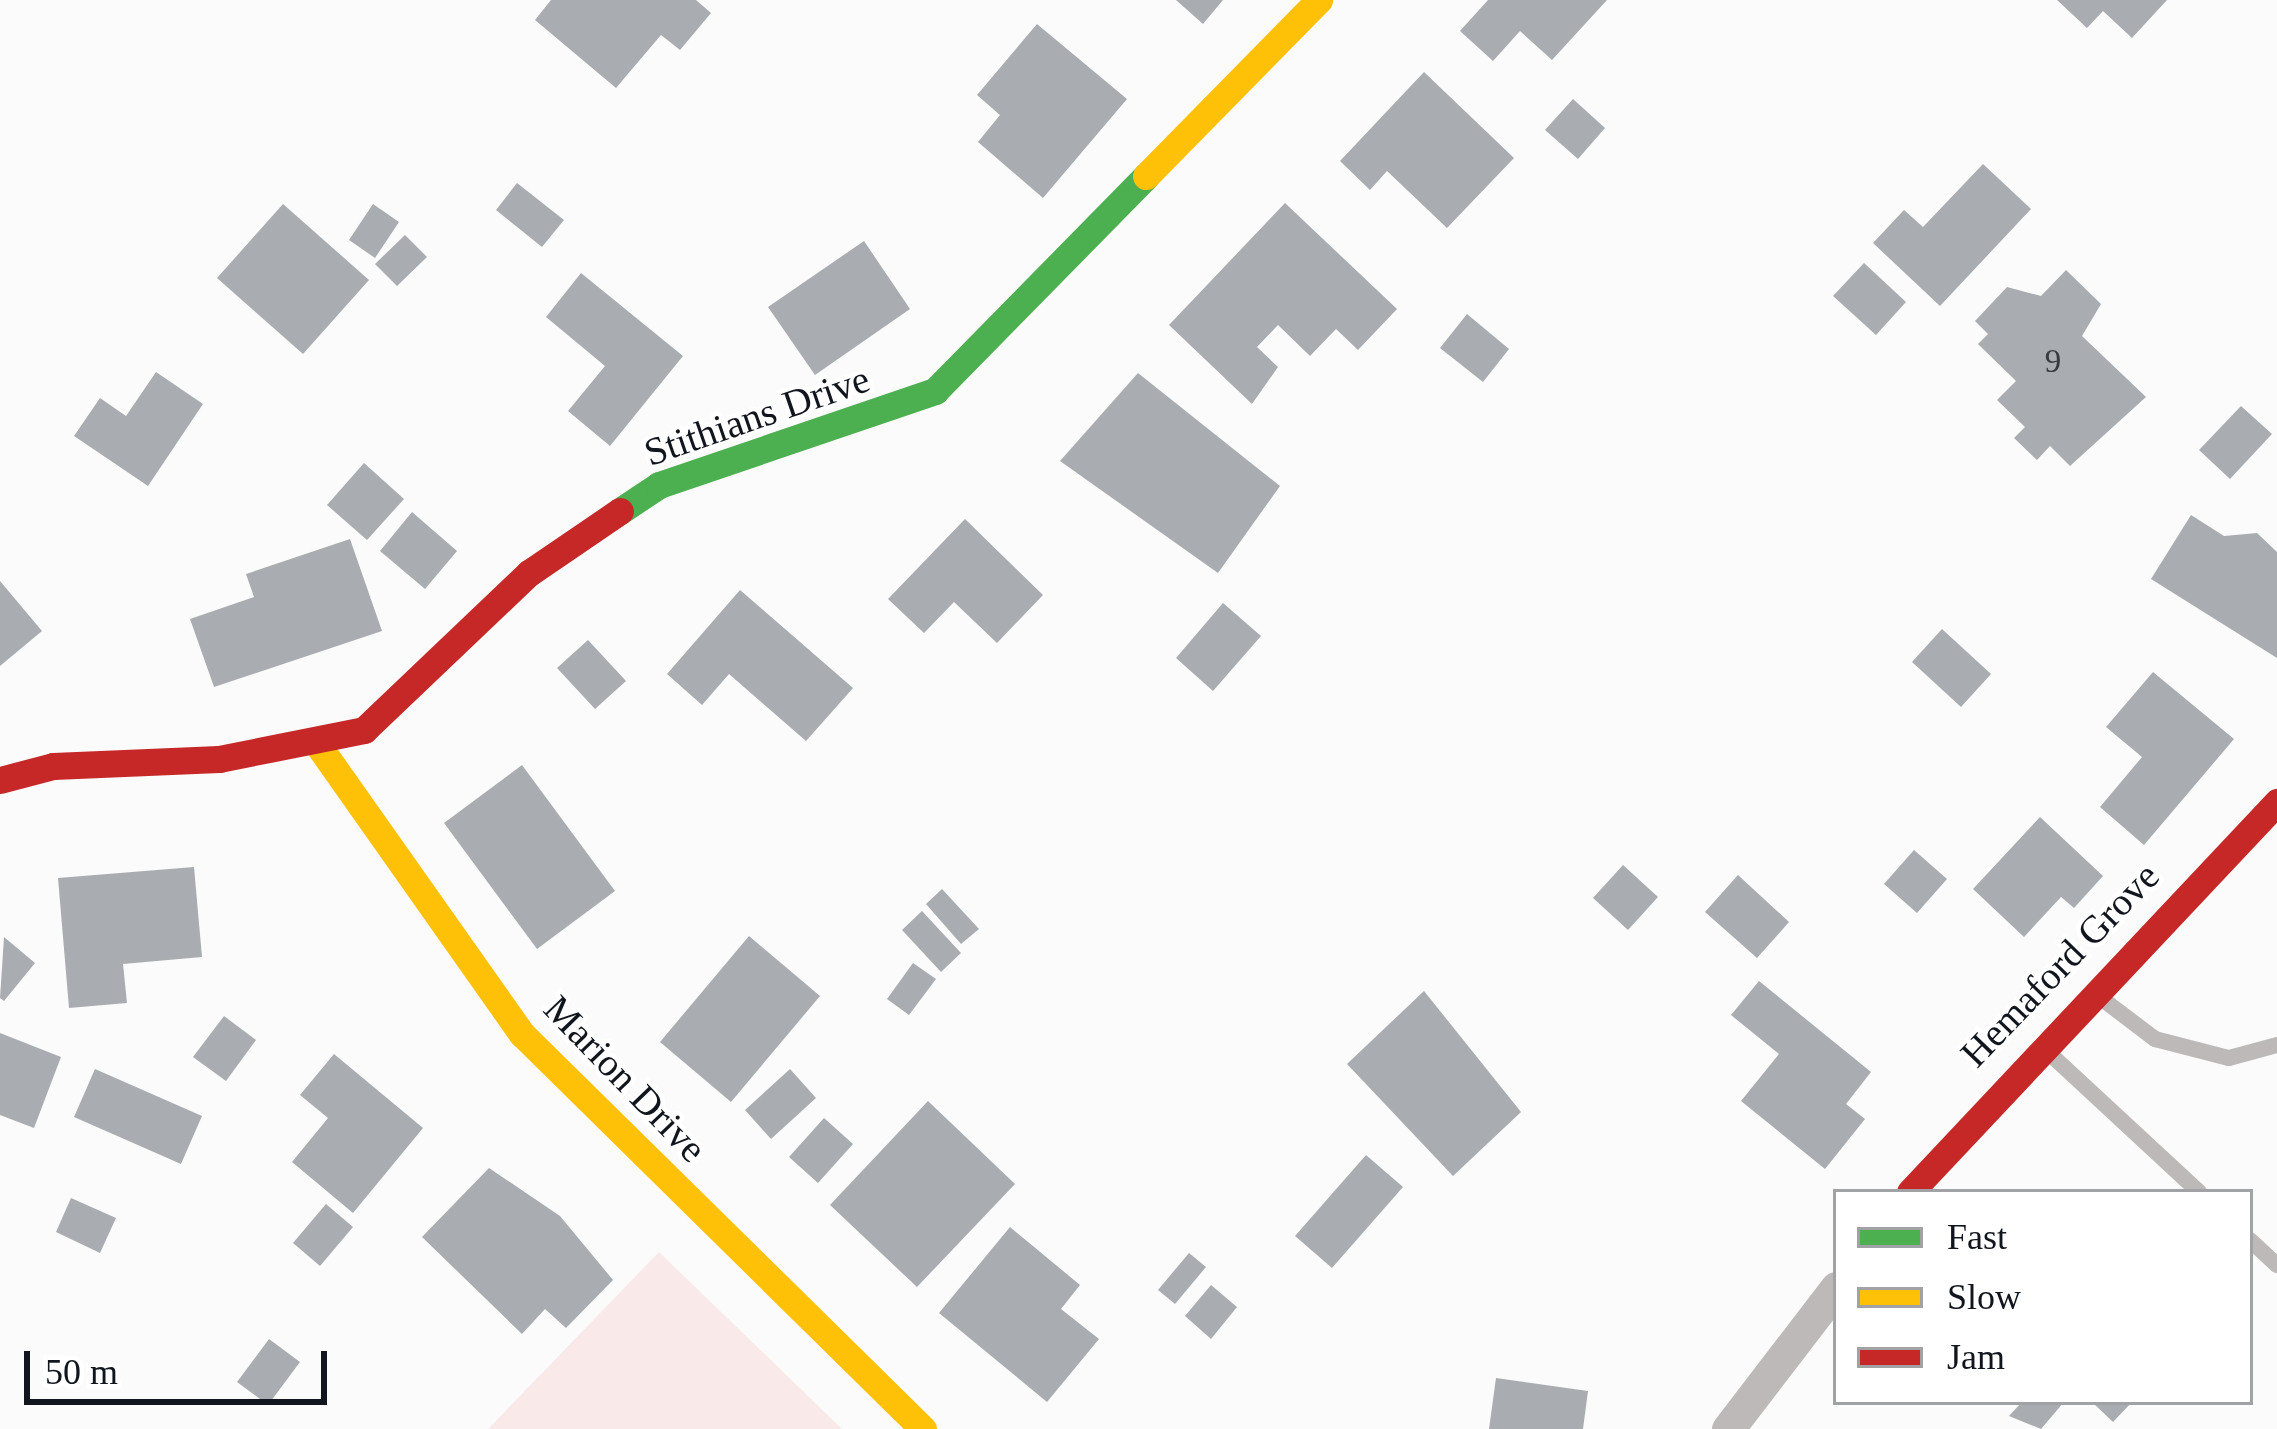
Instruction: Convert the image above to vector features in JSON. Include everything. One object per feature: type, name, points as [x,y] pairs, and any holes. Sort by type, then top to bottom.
[{"type":"street","name":"Stithians Drive","points":[[0,780],[53,766],[318,745],[364,730],[529,573],[659,485],[935,391],[1319,0]]},
{"type":"street","name":"Marion Drive","points":[[318,745],[522,1034],[923,1429]]},
{"type":"street","name":"Hemaford Grove","points":[[1913,1189],[2039,1044],[2273,814]]},
{"type":"street","points":[[1728,1429],[1833,1292]]},
{"type":"lane","points":[[2091,991],[2155,1039],[2229,1058],[2277,1046]]},
{"type":"lane","points":[[2039,1044],[2196,1189]]},
{"type":"lane","points":[[2253,1243],[2277,1265]]},
{"type":"shaded area","points":[[659,1252],[842,1429],[488,1429]]},
{"type":"building","points":[[551,0],[696,0],[711,13],[680,50],[661,35],[616,88],[535,20]]},
{"type":"building","points":[[1176,0],[1223,0],[1203,24]]},
{"type":"building","points":[[1488,0],[1607,0],[1552,60],[1520,31],[1493,61],[1460,31]]},
{"type":"building","points":[[2057,0],[2167,0],[2132,38],[2103,11],[2087,28]]},
{"type":"building","points":[[1037,24],[1127,99],[1043,198],[978,142],[1000,115],[977,95]]},
{"type":"building","points":[[1424,72],[1514,158],[1447,228],[1387,171],[1370,190],[1340,161]]},
{"type":"building","points":[[1573,99],[1605,128],[1578,159],[1545,130]]},
{"type":"building","points":[[1983,164],[2031,209],[1940,306],[1873,243],[1904,210],[1923,227]]},
{"type":"building","points":[[517,183],[564,220],[542,247],[496,210]]},
{"type":"building","points":[[1285,203],[1397,309],[1358,350],[1336,329],[1310,356],[1278,325],[1257,347],[1278,367],[1252,404],[1169,325]]},
{"type":"building","points":[[283,204],[369,280],[303,354],[217,278]]},
{"type":"building","points":[[373,204],[399,222],[375,258],[349,240]]},
{"type":"building","points":[[405,235],[427,257],[397,286],[375,264]]},
{"type":"building","points":[[864,241],[910,309],[815,375],[768,307]]},
{"type":"building","points":[[1864,263],[1906,302],[1876,335],[1833,296]]},
{"type":"building","points":[[2066,270],[2101,304],[2082,336],[2146,397],[2070,466],[2050,446],[2037,460],[2014,438],[2025,427],[1997,400],[2016,381],[1978,344],[1988,334],[1975,321],[2007,287],[2041,296]]},
{"type":"building","points":[[581,273],[683,356],[610,446],[568,411],[605,366],[546,317]]},
{"type":"building","points":[[1467,314],[1509,349],[1483,382],[1440,348]]},
{"type":"building","points":[[156,372],[203,404],[148,486],[74,436],[100,398],[126,416]]},
{"type":"building","points":[[1138,373],[1280,486],[1218,573],[1060,461]]},
{"type":"building","points":[[2241,406],[2272,434],[2230,479],[2199,450]]},
{"type":"building","points":[[364,463],[404,499],[367,540],[327,505]]},
{"type":"building","points":[[412,512],[457,551],[425,589],[380,551]]},
{"type":"building","points":[[2191,515],[2224,536],[2257,533],[2277,552],[2277,658],[2151,579]]},
{"type":"building","points":[[965,519],[1043,595],[997,643],[954,602],[924,633],[888,599]]},
{"type":"building","points":[[350,539],[382,631],[214,687],[190,619],[254,597],[246,574]]},
{"type":"building","points":[[0,581],[42,631],[0,666]]},
{"type":"building","points":[[740,590],[853,688],[806,741],[729,674],[702,705],[667,674]]},
{"type":"building","points":[[1223,603],[1261,636],[1213,691],[1176,658]]},
{"type":"building","points":[[1942,629],[1991,674],[1961,707],[1912,662]]},
{"type":"building","points":[[588,640],[626,681],[595,709],[557,668]]},
{"type":"building","points":[[2153,672],[2234,739],[2144,845],[2100,807],[2142,757],[2106,727]]},
{"type":"building","points":[[522,765],[615,891],[537,949],[444,823]]},
{"type":"building","points":[[2040,817],[2103,876],[2074,908],[2061,897],[2024,937],[1973,889]]},
{"type":"building","points":[[1914,850],[1947,879],[1917,913],[1884,884]]},
{"type":"building","points":[[1623,865],[1658,897],[1628,930],[1593,898]]},
{"type":"building","points":[[194,867],[202,957],[123,964],[127,1003],[69,1008],[58,878]]},
{"type":"building","points":[[1738,875],[1789,922],[1757,958],[1705,912]]},
{"type":"building","points":[[942,889],[979,929],[961,944],[926,904]]},
{"type":"building","points":[[922,911],[961,953],[941,972],[902,930]]},
{"type":"building","points":[[749,936],[820,996],[731,1102],[660,1042]]},
{"type":"building","points":[[4,937],[35,963],[4,1001],[0,998]]},
{"type":"building","points":[[913,963],[936,979],[909,1015],[887,999]]},
{"type":"building","points":[[1759,981],[1871,1072],[1846,1104],[1865,1119],[1825,1169],[1741,1101],[1779,1054],[1731,1015]]},
{"type":"building","points":[[1424,991],[1521,1112],[1453,1176],[1347,1064]]},
{"type":"building","points":[[224,1016],[256,1040],[226,1081],[193,1057]]},
{"type":"building","points":[[0,1033],[61,1057],[34,1128],[0,1115]]},
{"type":"building","points":[[334,1054],[423,1128],[353,1213],[292,1162],[328,1118],[300,1095]]},
{"type":"building","points":[[95,1069],[202,1116],[181,1164],[74,1117]]},
{"type":"building","points":[[790,1069],[816,1098],[771,1139],[745,1110]]},
{"type":"building","points":[[928,1101],[1015,1184],[917,1287],[830,1205]]},
{"type":"building","points":[[824,1118],[853,1144],[818,1183],[789,1157]]},
{"type":"building","points":[[1366,1155],[1403,1187],[1332,1268],[1295,1236]]},
{"type":"building","points":[[489,1168],[560,1216],[613,1280],[566,1328],[545,1309],[522,1334],[422,1237]]},
{"type":"building","points":[[71,1198],[116,1218],[100,1253],[56,1232]]},
{"type":"building","points":[[326,1204],[353,1227],[320,1266],[293,1243]]},
{"type":"building","points":[[1010,1227],[1080,1285],[1061,1309],[1099,1339],[1047,1402],[939,1313]]},
{"type":"building","points":[[1189,1253],[1206,1267],[1175,1304],[1158,1290]]},
{"type":"building","points":[[1211,1285],[1237,1307],[1211,1339],[1185,1316]]},
{"type":"building","points":[[269,1339],[300,1362],[268,1405],[237,1382]]},
{"type":"building","points":[[1496,1378],[1588,1391],[1583,1429],[1489,1429]]},
{"type":"building","points":[[2019,1405],[2061,1405],[2041,1429],[2009,1416]]},
{"type":"building","points":[[2095,1405],[2129,1405],[2113,1422]]},
{"type":"traffic: fast","points":[[620,511],[659,485],[935,391],[1146,176]]},
{"type":"traffic: slow","points":[[1146,176],[1319,0]]},
{"type":"traffic: slow","points":[[318,745],[522,1034],[923,1429]]},
{"type":"traffic: jam","points":[[0,780],[53,766],[219,759],[364,730],[529,573],[620,511]]},
{"type":"traffic: jam","points":[[1913,1189],[2277,802]]}]
